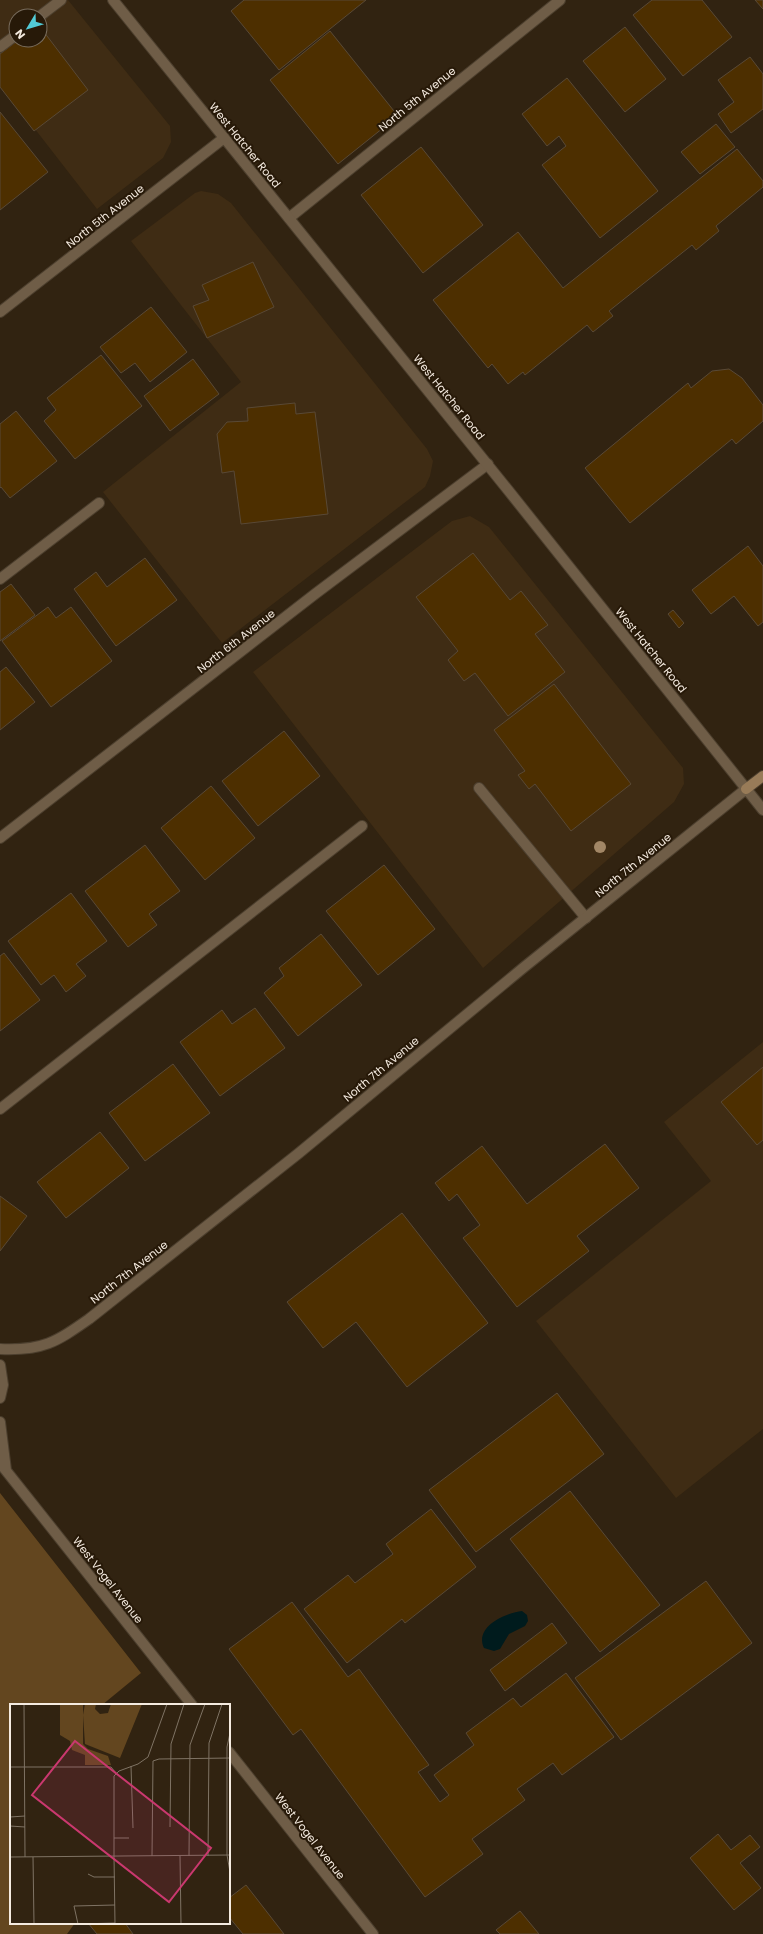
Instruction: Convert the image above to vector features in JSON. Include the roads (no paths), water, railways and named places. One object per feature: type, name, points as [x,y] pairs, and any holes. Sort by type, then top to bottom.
[{"type":"main road","name":"North 7th Avenue","points":[[746,789],[763,776]]},
{"type":"street","points":[[48,10],[61,0]]},
{"type":"street","name":"West Hatcher Road","points":[[113,0],[488,464],[763,810]]},
{"type":"street","name":"North 5th Avenue","points":[[289,218],[560,0]]},
{"type":"street","name":"North 5th Avenue","points":[[0,312],[224,138]]},
{"type":"street","name":"North 6th Avenue","points":[[0,838],[315,594],[488,464]]},
{"type":"street","points":[[0,579],[99,502]]},
{"type":"street","points":[[480,788],[586,918]]},
{"type":"street","name":"North 7th Avenue","points":[[0,1348],[20,1350],[42,1347],[61,1339],[90,1319],[299,1153],[746,789]]},
{"type":"street","points":[[0,1109],[362,826]]},
{"type":"street","points":[[0,1365],[3,1384],[0,1398]]},
{"type":"street","name":"West Vogel Avenue","points":[[0,1422],[3,1467],[190,1704]]},
{"type":"street","name":"West Vogel Avenue","points":[[230,1753],[373,1934]]},
{"type":"water","points":[[522,1611],[527,1615],[528,1621],[525,1626],[509,1634],[500,1649],[494,1651],[484,1648],[482,1640],[483,1634],[493,1622],[507,1615]]}]
